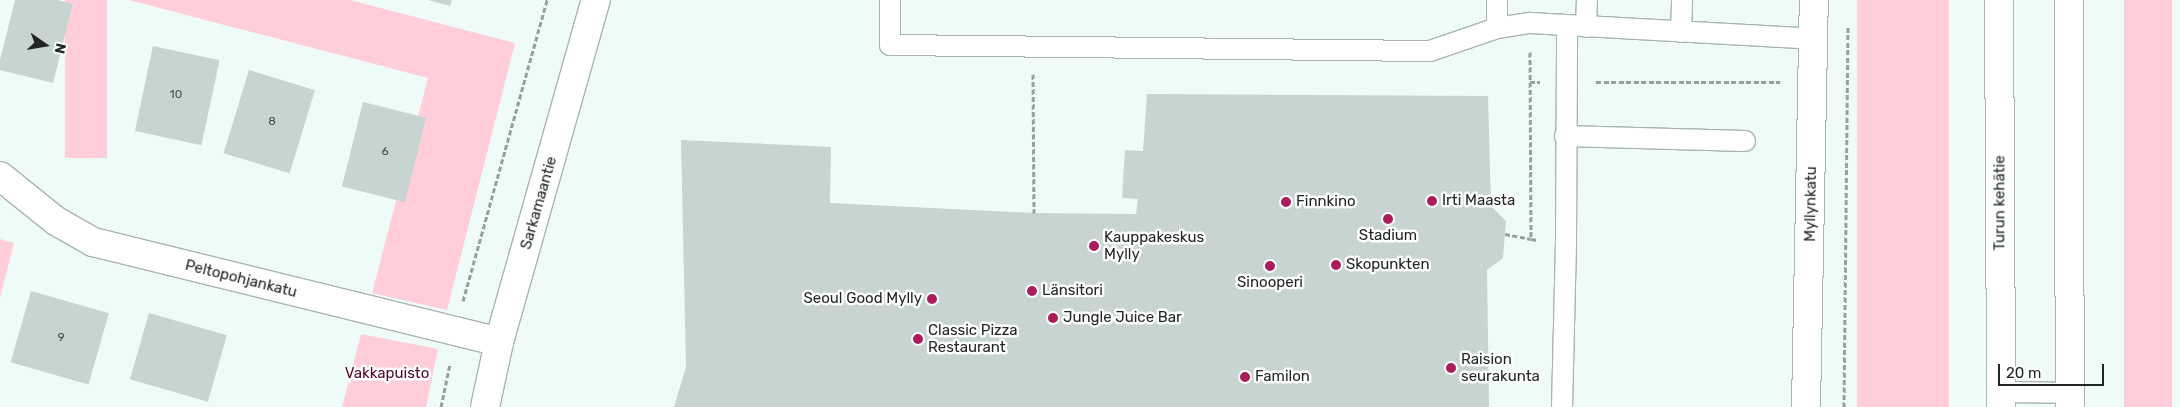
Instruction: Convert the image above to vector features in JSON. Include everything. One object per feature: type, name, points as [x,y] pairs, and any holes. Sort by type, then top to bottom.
[{"type":"main road","name":"Sarkamaantie","points":[[485,407],[499,342],[596,0]]},
{"type":"main road","name":"Myllynkatu","points":[[1806,407],[1814,0]]},
{"type":"main road","name":"Turun kehätie","points":[[2000,0],[2001,400]]},
{"type":"main road","points":[[2069,0],[2070,400]]},
{"type":"main road","name":"Peltopohjankatu","points":[[0,176],[56,221],[93,242],[499,342]]},
{"type":"lane","points":[[890,0],[890,46],[1430,51],[1497,28],[1530,24],[1814,39]]},
{"type":"lane","points":[[1497,0],[1497,28]]},
{"type":"lane","points":[[1562,407],[1566,242],[1566,82],[1577,26],[1587,0]]},
{"type":"lane","points":[[1681,32],[1682,0]]},
{"type":"lane","points":[[1565,136],[1745,141]]},
{"type":"lane","points":[[2001,400],[2070,400]]},
{"type":"path","points":[[441,407],[455,332],[547,0]]},
{"type":"path","points":[[1844,407],[1848,18]]},
{"type":"path","points":[[1033,47],[1034,213]]},
{"type":"path","points":[[1530,82],[1848,82]]},
{"type":"path","points":[[1505,234],[1531,239]]},
{"type":"green space","points":[[65,0],[107,0],[107,158],[65,158]]},
{"type":"green space","points":[[129,0],[350,0],[515,43],[447,310],[372,293],[428,78]]},
{"type":"green space","points":[[1857,0],[1949,0],[1949,407],[1857,407]]},
{"type":"green space","points":[[2124,0],[2172,0],[2172,407],[2124,407]]},
{"type":"green space","points":[[0,239],[14,243],[0,298]]},
{"type":"green space","name":"Vakkapuisto","points":[[361,334],[438,349],[426,407],[342,407]]},
{"type":"building","points":[[15,0],[58,0],[73,4],[53,83],[0,70],[0,60]]},
{"type":"building","points":[[428,0],[452,0],[450,6]]},
{"type":"building","points":[[153,46],[220,60],[201,145],[135,131]]},
{"type":"building","points":[[249,70],[315,90],[290,173],[224,153]]},
{"type":"building","name":"Kauppakeskus Mylly","points":[[1147,94],[1488,96],[1491,206],[1506,221],[1503,258],[1487,270],[1489,407],[674,407],[686,367],[681,140],[831,147],[830,203],[1034,213],[1136,214],[1138,199],[1122,198],[1125,150],[1143,151]]},
{"type":"building","points":[[363,102],[426,118],[405,202],[342,186]]},
{"type":"building","points":[[31,291],[109,313],[88,384],[11,362]]},
{"type":"building","points":[[149,313],[227,335],[208,402],[130,379]]},
{"type":"place","name":"Irti Maasta","points":[[1432,201]]},
{"type":"place","name":"Finnkino","points":[[1286,202]]},
{"type":"place","name":"Stadium","points":[[1388,219]]},
{"type":"place","name":"Kauppakeskus Mylly","points":[[1094,246]]},
{"type":"place","name":"Skopunkten","points":[[1336,265]]},
{"type":"place","name":"Sinooperi","points":[[1270,266]]},
{"type":"place","name":"Länsitori","points":[[1032,291]]},
{"type":"place","name":"Seoul Good Mylly","points":[[932,299]]},
{"type":"place","name":"Jungle Juice Bar","points":[[1053,318]]},
{"type":"place","name":"Classic Pizza Restaurant","points":[[918,339]]},
{"type":"place","name":"Raision seurakunta","points":[[1451,368]]},
{"type":"place","name":"Familon","points":[[1245,377]]}]
